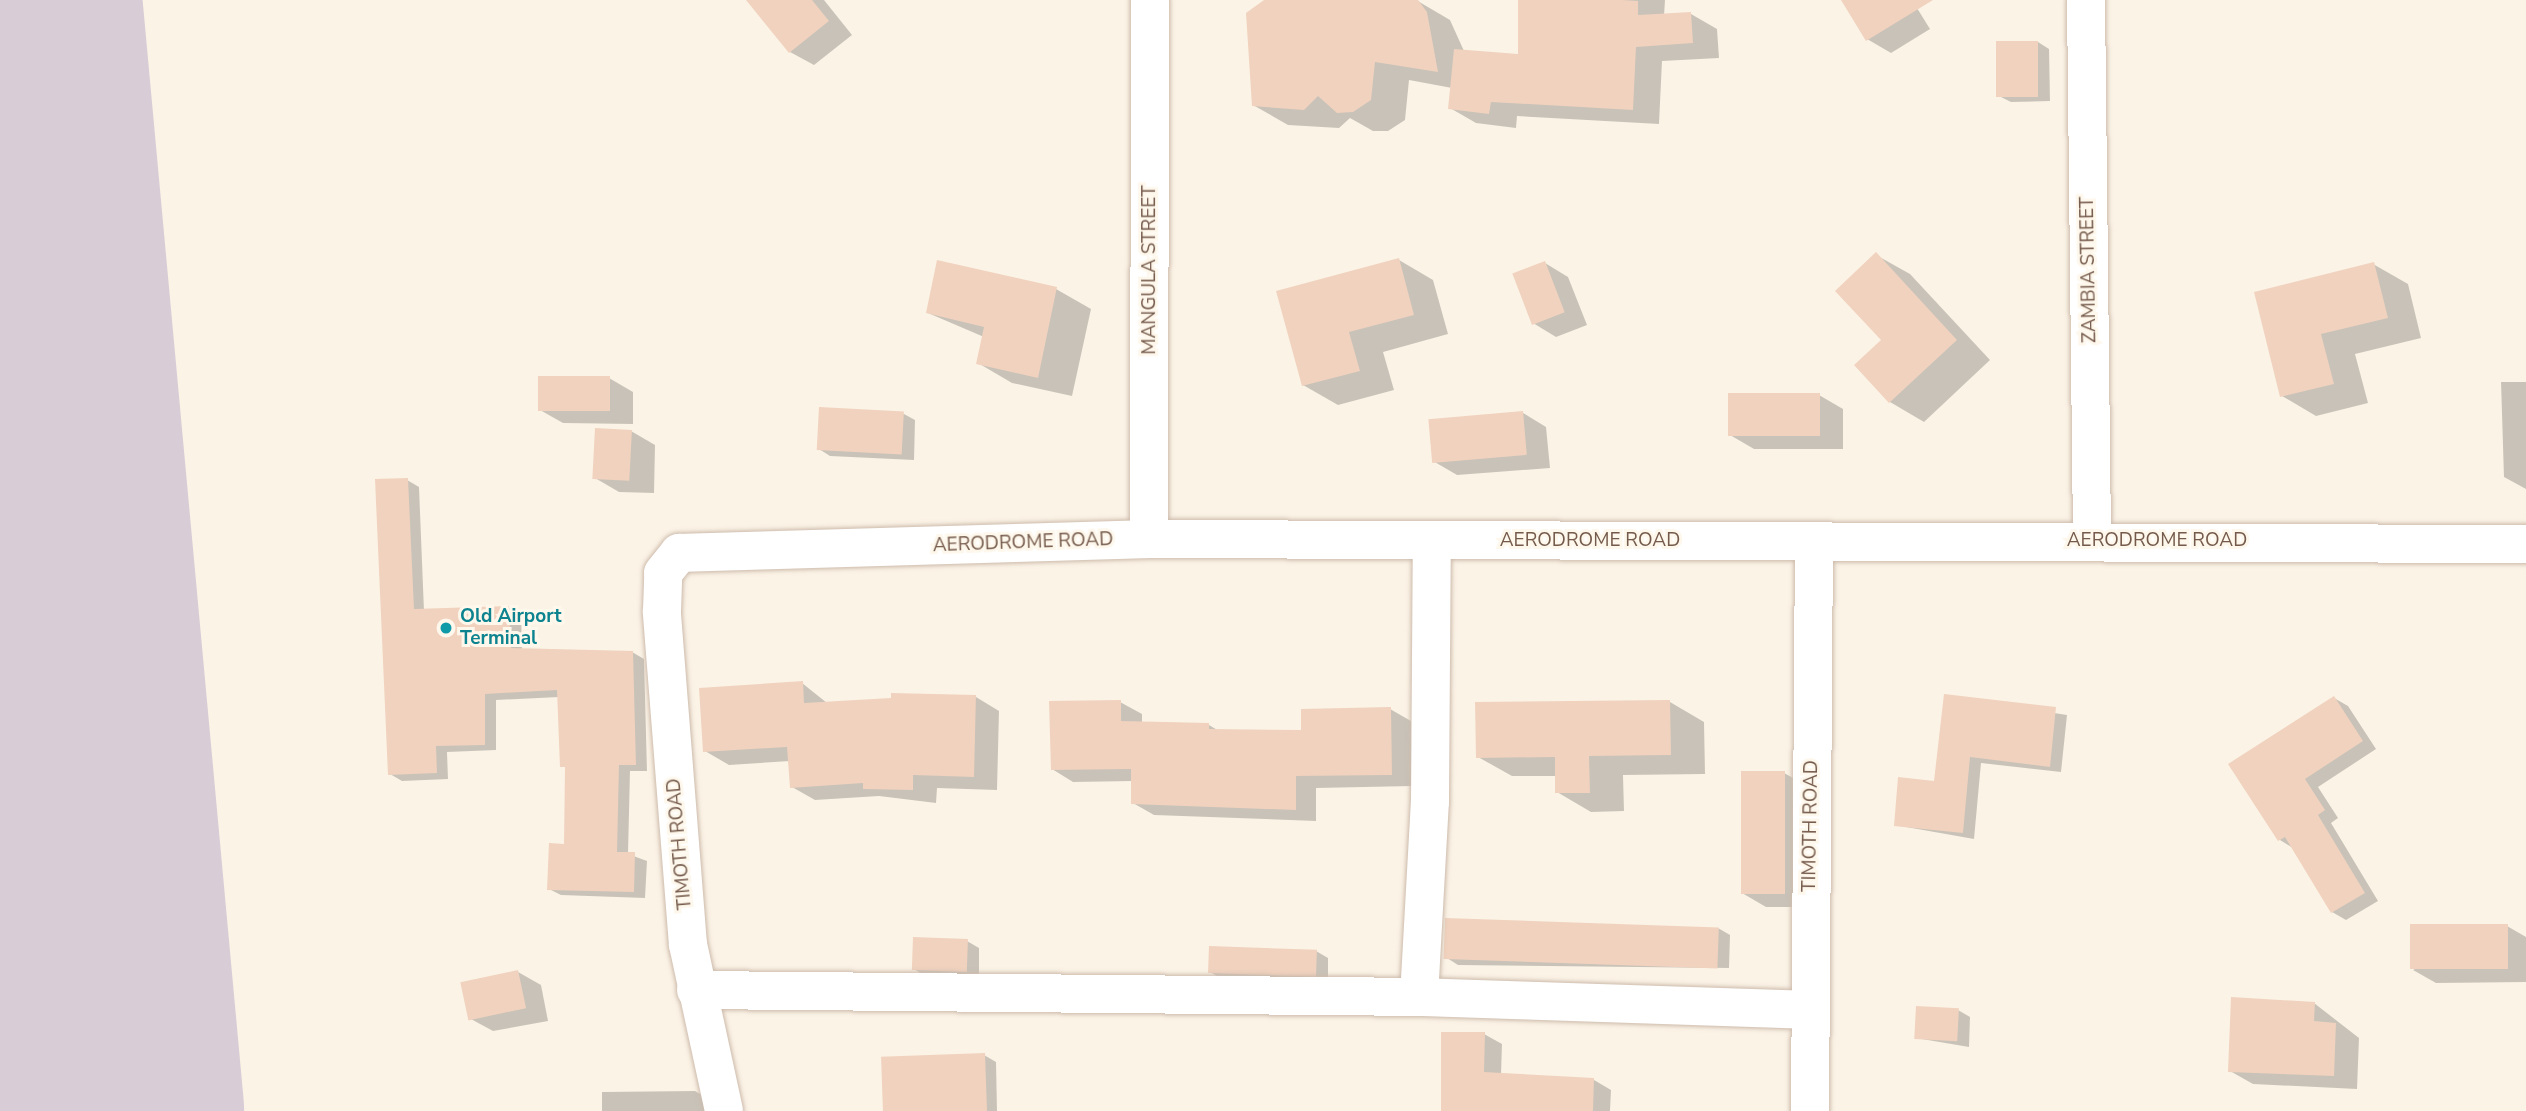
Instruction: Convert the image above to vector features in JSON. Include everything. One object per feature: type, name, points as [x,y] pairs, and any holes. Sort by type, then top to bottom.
[{"type":"street","name":"MANGULA STREET","points":[[1149,539],[1150,0]]},
{"type":"street","name":"ZAMBIA STREET","points":[[2086,0],[2092,540]]},
{"type":"street","name":"AERODROME ROAD","points":[[663,573],[679,553],[1149,539],[1814,542],[2092,540],[2526,544]]},
{"type":"street","points":[[1419,997],[1430,802],[1432,540]]},
{"type":"street","name":"TIMOTH ROAD","points":[[1810,1111],[1814,542]]},
{"type":"street","name":"TIMOTH ROAD","points":[[663,573],[696,990],[724,1111]]},
{"type":"street","points":[[696,990],[1419,997],[1809,1010]]},
{"type":"building","points":[[746,0],[812,0],[829,21],[789,53]]},
{"type":"building","points":[[1264,0],[1418,0],[1427,12],[1438,72],[1375,62],[1371,100],[1353,112],[1337,113],[1318,96],[1304,110],[1252,106],[1246,13]]},
{"type":"building","points":[[1518,0],[1638,1],[1638,15],[1691,12],[1693,43],[1636,47],[1633,110],[1491,102],[1489,114],[1448,109],[1454,49],[1518,54]]},
{"type":"building","points":[[1841,0],[1933,0],[1866,41]]},
{"type":"building","points":[[1996,41],[2038,41],[2038,97],[1996,97]]},
{"type":"building","points":[[1876,252],[1957,340],[1889,403],[1854,365],[1881,340],[1835,291]]},
{"type":"building","points":[[1399,258],[1414,315],[1349,332],[1360,371],[1302,386],[1276,291]]},
{"type":"building","points":[[937,260],[1057,287],[1038,378],[976,364],[984,327],[926,313]]},
{"type":"building","points":[[1545,261],[1565,312],[1532,325],[1512,274]]},
{"type":"building","points":[[2374,262],[2388,318],[2321,334],[2334,384],[2280,397],[2254,292]]},
{"type":"building","points":[[538,376],[610,376],[610,411],[538,411]]},
{"type":"building","points":[[1728,393],[1820,393],[1820,436],[1728,436]]},
{"type":"building","points":[[819,407],[904,411],[902,454],[817,450]]},
{"type":"building","points":[[1523,411],[1527,455],[1432,463],[1428,419]]},
{"type":"building","points":[[595,428],[632,430],[629,481],[592,479]]},
{"type":"building","points":[[408,478],[414,609],[509,606],[511,648],[633,651],[636,765],[619,765],[617,852],[635,852],[634,892],[547,890],[549,843],[564,844],[565,767],[560,767],[557,690],[485,694],[485,745],[436,746],[437,773],[388,775],[375,479]]},
{"type":"building","points":[[803,681],[804,703],[891,698],[891,693],[976,695],[974,777],[913,775],[913,790],[863,789],[863,783],[790,788],[787,747],[703,752],[699,688]]},
{"type":"building","points":[[1944,694],[2056,707],[2050,767],[1970,757],[1963,833],[1894,826],[1898,777],[1934,781]]},
{"type":"building","points":[[2334,696],[2363,741],[2305,779],[2325,810],[2318,815],[2365,893],[2331,913],[2285,837],[2278,841],[2228,764]]},
{"type":"building","points":[[1121,700],[1121,721],[1209,723],[1209,729],[1301,730],[1301,709],[1391,707],[1392,775],[1296,776],[1296,810],[1131,804],[1131,769],[1051,770],[1049,701]]},
{"type":"building","points":[[1670,700],[1671,755],[1589,756],[1590,793],[1555,793],[1555,757],[1476,758],[1475,702]]},
{"type":"building","points":[[1741,771],[1785,771],[1785,894],[1741,894]]},
{"type":"building","points":[[1445,918],[1719,928],[1717,969],[1444,959]]},
{"type":"building","points":[[2410,924],[2508,924],[2508,969],[2410,969]]},
{"type":"building","points":[[913,937],[968,939],[967,972],[912,970]]},
{"type":"building","points":[[1209,946],[1317,950],[1316,977],[1208,973]]},
{"type":"building","points":[[518,970],[526,1008],[468,1020],[460,982]]},
{"type":"building","points":[[2231,997],[2315,1002],[2314,1021],[2336,1023],[2334,1076],[2228,1072]]},
{"type":"building","points":[[1916,1006],[1959,1008],[1957,1041],[1914,1039]]},
{"type":"building","points":[[1441,1032],[1485,1032],[1484,1072],[1594,1078],[1593,1111],[1441,1111]]},
{"type":"building","points":[[985,1053],[987,1111],[883,1111],[881,1057]]},
{"type":"runway","points":[[4,0],[106,1111]]},
{"type":"place","name":"Old Airport Terminal","points":[[446,628]]}]
